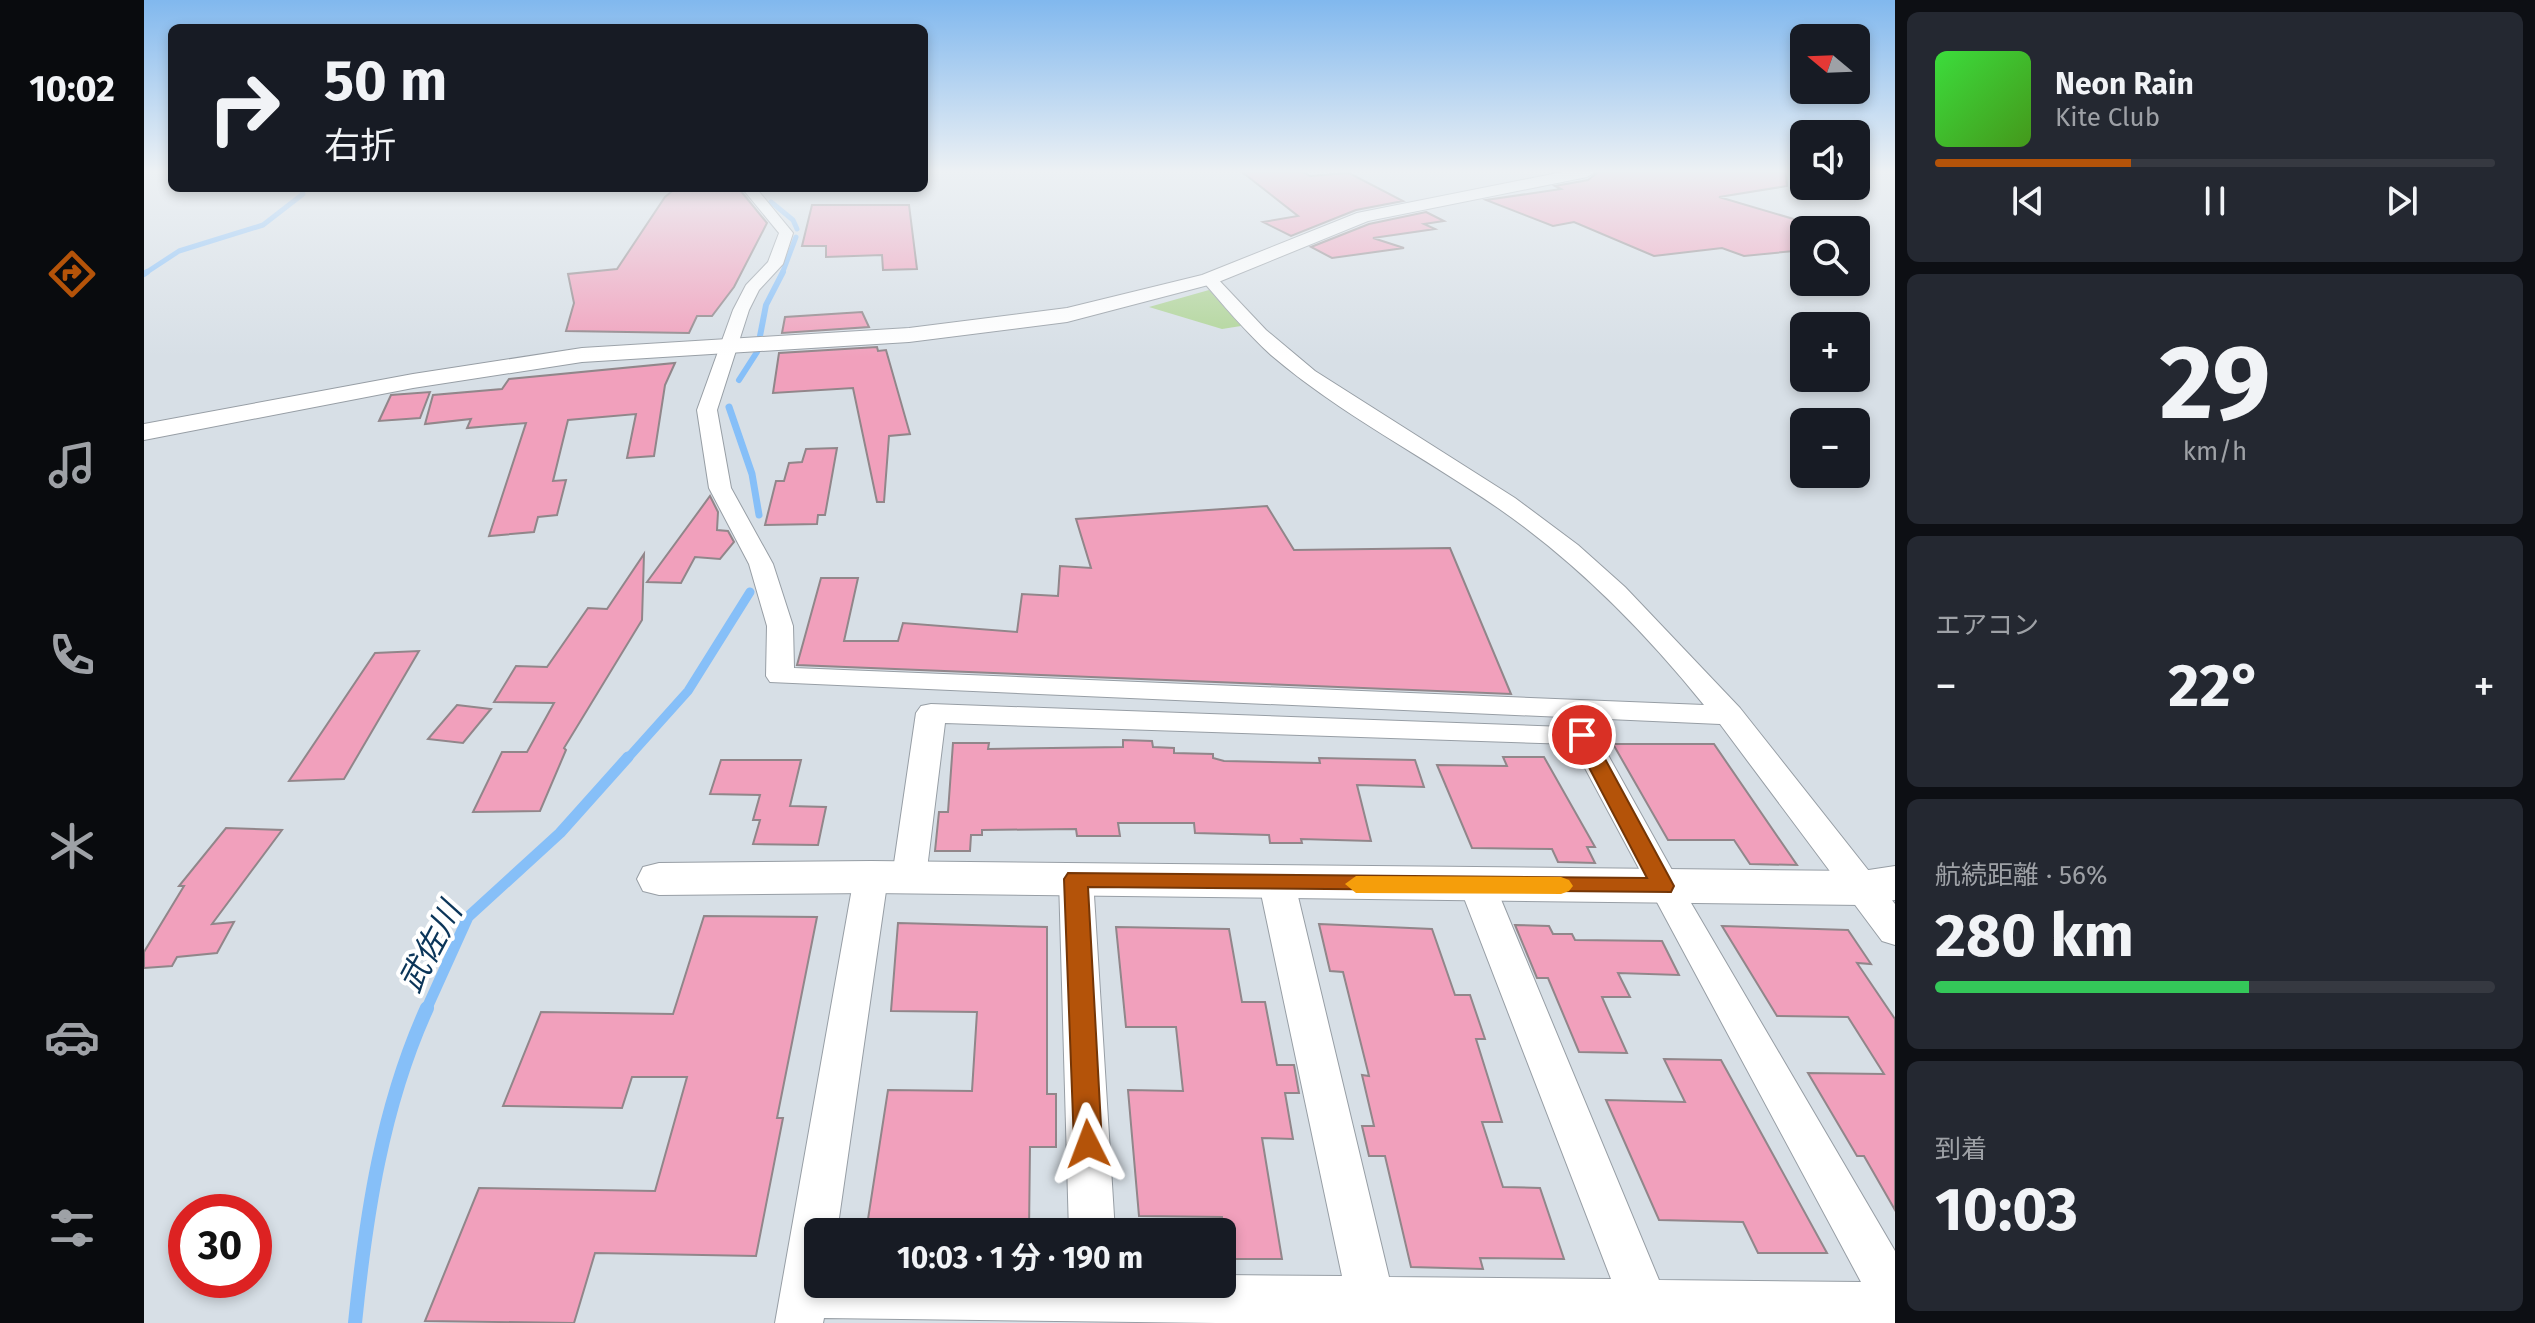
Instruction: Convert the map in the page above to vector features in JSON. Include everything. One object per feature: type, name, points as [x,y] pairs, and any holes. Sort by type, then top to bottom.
[{"type":"street","points":[[786,234],[775,264],[752,288],[741,310],[707,410],[720,488],[761,564],[780,626],[780,676],[1730,715]]},
{"type":"street","points":[[144,432],[494,367],[582,355],[909,335],[1015,324],[1114,306],[1209,279],[1321,234]]},
{"type":"street","points":[[1209,279],[1226,291],[1244,318],[1273,347],[1310,376],[1522,514],[1567,548],[1667,642],[1878,885],[1895,931]]},
{"type":"street","points":[[1895,1297],[1663,886],[1582,735],[931,713],[890,877],[801,1309],[1095,1301],[1374,1312],[1649,1313],[1895,1307]]},
{"type":"street","points":[[659,879],[890,877],[1277,884],[1878,885]]},
{"type":"street","points":[[1076,879],[1091,1218]]},
{"type":"street","points":[[1277,884],[1374,1312]]},
{"type":"street","points":[[1477,885],[1649,1313]]},
{"type":"green space","points":[[1209,290],[1241,326],[1222,329],[1149,307]]},
{"type":"building","points":[[641,234],[761,234],[734,287],[712,316],[697,316],[689,333],[566,331],[574,303],[568,274],[617,269]]},
{"type":"building","points":[[805,234],[913,234],[917,269],[883,270],[882,255],[826,257],[826,246],[802,246]]},
{"type":"building","points":[[1344,234],[1402,234],[1373,238],[1404,248],[1332,258],[1311,247]]},
{"type":"building","points":[[1602,234],[1790,234],[1790,251],[1744,256],[1722,248],[1654,256]]},
{"type":"building","points":[[862,312],[869,327],[782,333],[785,317]]},
{"type":"building","points":[[877,347],[878,351],[886,350],[910,434],[889,436],[884,502],[877,502],[853,388],[773,393],[779,353]]},
{"type":"building","points":[[675,363],[665,385],[654,456],[627,458],[636,414],[568,420],[553,481],[566,480],[557,515],[538,517],[534,532],[489,536],[526,423],[467,428],[471,419],[425,424],[433,395],[502,389],[509,379]]},
{"type":"building","points":[[430,392],[420,418],[379,421],[391,395]]},
{"type":"building","points":[[837,448],[825,515],[818,515],[817,524],[765,525],[776,481],[784,481],[789,463],[802,462],[806,449]]},
{"type":"building","points":[[710,496],[718,512],[717,530],[728,531],[734,542],[720,559],[695,557],[681,583],[647,582]]},
{"type":"building","points":[[1267,506],[1294,550],[1450,548],[1511,694],[797,665],[821,578],[858,578],[844,641],[898,641],[903,623],[1017,632],[1022,594],[1058,596],[1060,566],[1091,568],[1076,519]]},
{"type":"building","points":[[644,554],[642,620],[564,748],[566,750],[540,811],[473,812],[502,752],[527,752],[554,703],[494,702],[516,666],[547,667],[588,608],[607,609]]},
{"type":"building","points":[[419,651],[344,779],[289,781],[375,653]]},
{"type":"building","points":[[457,705],[491,709],[463,743],[428,739]]},
{"type":"building","points":[[1123,740],[1152,741],[1153,747],[1174,748],[1174,753],[1213,754],[1213,758],[1224,761],[1320,763],[1319,758],[1415,760],[1424,787],[1357,785],[1371,841],[1301,839],[1302,843],[1270,843],[1269,835],[1195,833],[1194,823],[1118,823],[1120,836],[1077,836],[1076,829],[982,830],[982,835],[971,835],[970,851],[935,851],[939,812],[948,812],[953,743],[989,743],[988,749],[1123,747]]},
{"type":"building","points":[[1613,744],[1714,744],[1797,865],[1750,864],[1734,840],[1668,840]]},
{"type":"building","points":[[1503,757],[1544,757],[1595,847],[1587,847],[1595,863],[1558,862],[1552,849],[1472,848],[1437,765],[1507,766]]},
{"type":"building","points":[[721,760],[801,760],[790,806],[826,807],[818,845],[753,844],[760,820],[753,820],[760,795],[710,794]]},
{"type":"building","points":[[226,828],[282,830],[212,924],[234,922],[217,953],[177,957],[172,966],[144,968],[144,952],[184,886],[179,886]]},
{"type":"building","points":[[704,916],[817,917],[777,1118],[783,1118],[756,1256],[595,1253],[574,1323],[425,1321],[479,1188],[655,1191],[687,1077],[632,1077],[622,1108],[503,1106],[541,1012],[673,1014]]},
{"type":"building","points":[[898,923],[1047,927],[1047,1094],[1056,1094],[1056,1147],[1030,1147],[1029,1218],[868,1218],[888,1090],[972,1091],[977,1012],[891,1011]]},
{"type":"building","points":[[1319,924],[1432,929],[1455,995],[1470,995],[1485,1039],[1476,1039],[1502,1122],[1482,1122],[1503,1187],[1540,1188],[1564,1259],[1480,1258],[1483,1269],[1411,1267],[1385,1156],[1369,1156],[1362,1126],[1374,1126],[1362,1075],[1369,1076],[1343,972],[1330,971]]},
{"type":"building","points":[[1515,925],[1549,926],[1553,934],[1572,934],[1575,940],[1662,941],[1679,975],[1618,973],[1630,997],[1602,997],[1627,1053],[1579,1052],[1548,978],[1537,978]]},
{"type":"building","points":[[1722,926],[1848,930],[1871,964],[1857,963],[1895,1019],[1895,1210],[1864,1156],[1857,1156],[1808,1073],[1884,1074],[1848,1017],[1777,1016]]},
{"type":"building","points":[[1116,927],[1229,929],[1242,1002],[1265,1002],[1277,1065],[1294,1065],[1299,1093],[1285,1093],[1293,1139],[1262,1138],[1282,1259],[1236,1259],[1236,1218],[1139,1216],[1128,1090],[1183,1091],[1176,1027],[1126,1027]]},
{"type":"building","points":[[1664,1059],[1721,1060],[1827,1253],[1758,1253],[1743,1222],[1659,1220],[1606,1100],[1685,1102]]},
{"type":"waterway","points":[[147,272],[144,274],[179,251],[235,234]]},
{"type":"waterway","name":"武佐川","points":[[782,274],[796,237]]},
{"type":"waterway","name":"武佐川","points":[[760,336],[766,305],[782,274]]},
{"type":"waterway","name":"武佐川","points":[[739,380],[757,352]]},
{"type":"waterway","name":"武佐川","points":[[729,407],[752,474],[759,515]]},
{"type":"waterway","name":"武佐川","points":[[627,759],[688,691],[750,592]]},
{"type":"waterway","name":"武佐川","points":[[426,1010],[468,917],[560,833],[628,757]]},
{"type":"waterway","name":"武佐川","points":[[355,1323],[378,1162],[398,1084],[427,1008]]},
{"type":"slow traffic","points":[[1356,884],[1561,886]]},
{"type":"route","points":[[1088,1144],[1076,879],[1277,884],[1663,886],[1582,735]]}]
